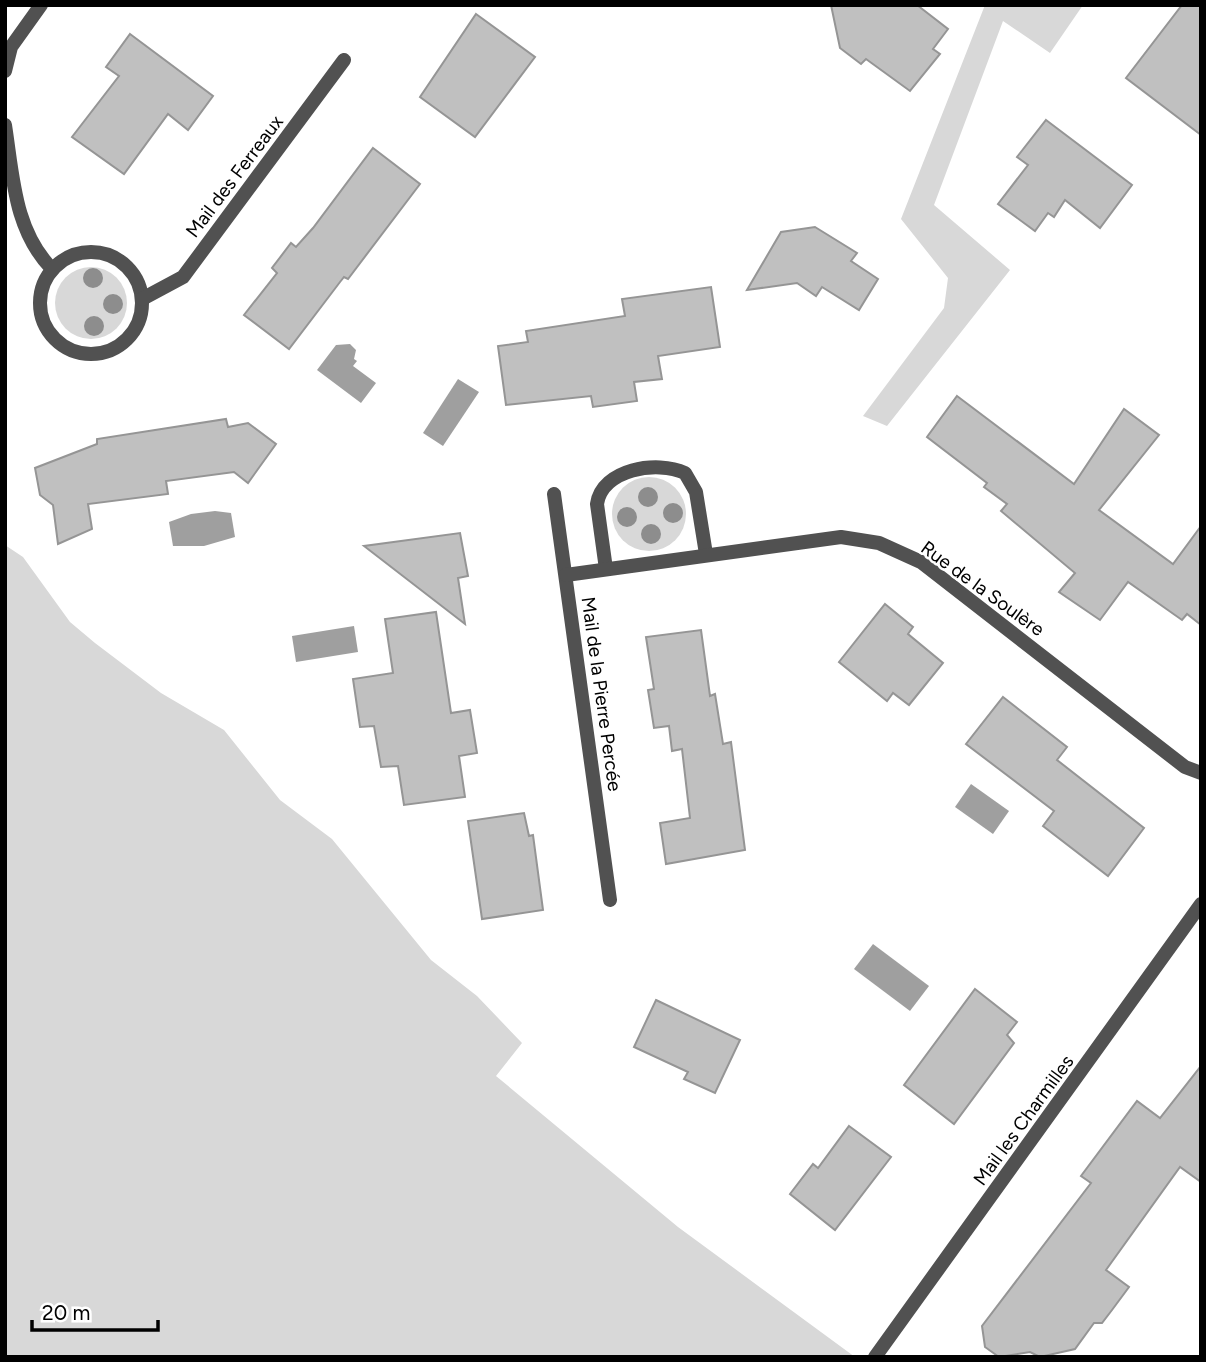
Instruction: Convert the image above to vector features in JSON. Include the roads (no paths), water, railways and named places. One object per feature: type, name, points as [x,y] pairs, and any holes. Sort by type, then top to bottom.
[{"type":"street","points":[[5,72],[11,47],[41,5]]},
{"type":"street","name":"Mail des Ferreaux","points":[[142,299],[183,277],[344,60]]},
{"type":"street","points":[[5,125],[19,211],[34,247],[52,268]]},
{"type":"street","points":[[101,253],[121,262],[129,269],[142,299],[140,320],[121,345],[112,351],[90,355],[70,351],[52,338],[41,320],[39,298],[52,268],[70,256],[101,253]]},
{"type":"street","points":[[606,569],[598,494],[603,485],[621,474],[666,467],[685,473],[696,492],[706,554]]},
{"type":"street","name":"Mail de la Pierre Percée","points":[[554,494],[610,900]]},
{"type":"street","name":"Rue de la Soulère","points":[[566,575],[841,537],[879,543],[921,562],[1185,767],[1201,773]]},
{"type":"street","name":"Mail les Charmilles","points":[[875,1357],[1201,904]]}]
